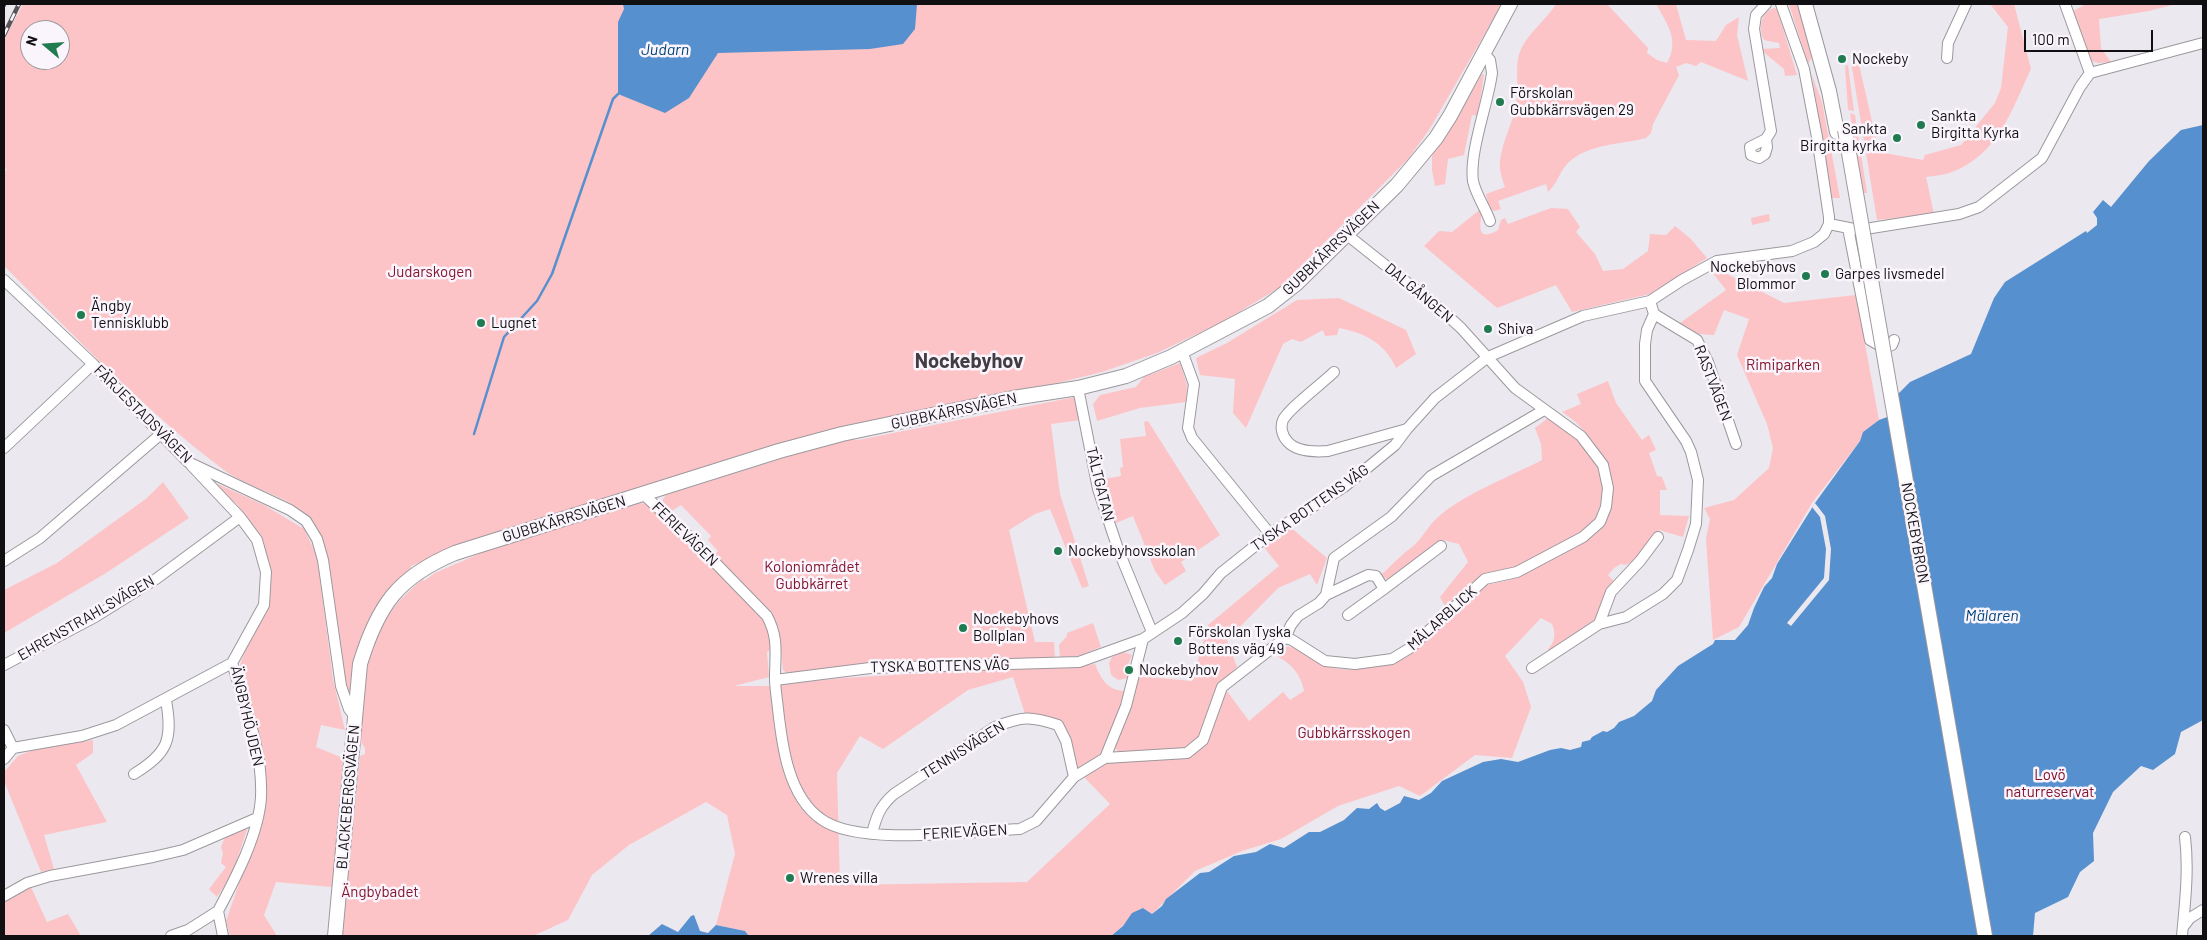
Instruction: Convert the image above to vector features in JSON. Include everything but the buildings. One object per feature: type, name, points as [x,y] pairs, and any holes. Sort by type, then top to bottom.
[{"type":"main road","name":"GUBBKÄRRSVÄGEN","points":[[355,717],[360,664],[369,636],[380,613],[392,596],[416,573],[455,553],[779,450],[842,434],[1013,398],[1078,388],[1126,376],[1182,351],[1268,306],[1296,284],[1397,185],[1436,138],[1510,4]]},
{"type":"main road","points":[[1805,4],[1841,131]]},
{"type":"main road","points":[[1815,4],[1830,57],[1841,131]]},
{"type":"main road","name":"NOCKEBYBRON","points":[[1841,131],[1977,936]]},
{"type":"main road","name":"NOCKEBYBRON","points":[[1841,131],[1985,936]]},
{"type":"main road","name":"BLACKEBERGSVÄGEN","points":[[335,936],[355,717]]},
{"type":"street","points":[[1766,4],[1756,15],[1754,29],[1770,119],[1771,131],[1766,139]]},
{"type":"street","points":[[1781,4],[1804,69],[1817,137],[1829,220],[1848,228],[1859,230],[1959,214],[1979,208],[2042,158],[2080,87],[2090,73],[2203,43]]},
{"type":"street","points":[[1947,58],[1948,43],[1966,4]]},
{"type":"street","points":[[2065,4],[2090,73]]},
{"type":"street","points":[[1484,54],[1490,60],[1492,73],[1473,163],[1473,179],[1475,189],[1484,204],[1490,221]]},
{"type":"street","name":"TYSKA BOTTENS VÄG","points":[[775,680],[870,668],[1079,662],[1143,640],[1182,613],[1203,594],[1221,573],[1270,534],[1344,487],[1395,445],[1435,398],[1488,357],[1584,316],[1650,300],[1717,261],[1792,250],[1814,242],[1824,234],[1829,220]]},
{"type":"street","points":[[1848,228],[1870,340],[1884,348],[1892,345],[1894,340]]},
{"type":"street","name":"DALGÅNGEN","points":[[1346,234],[1439,308],[1488,357]]},
{"type":"street","name":"FÄRJESTADSVÄGEN","points":[[4,280],[92,364],[188,462],[290,510],[306,521],[316,539],[323,560],[341,686],[349,709],[355,717]]},
{"type":"street","points":[[1532,668],[1599,624],[1626,617],[1663,594],[1677,580],[1696,524],[1698,480],[1691,452],[1645,381],[1644,344],[1647,330],[1654,314],[1650,300]]},
{"type":"street","name":"RASTVÄGEN","points":[[1654,314],[1697,340],[1708,362],[1736,444]]},
{"type":"street","points":[[1182,351],[1194,384],[1188,428],[1192,438],[1270,534]]},
{"type":"street","name":"MÄLARBLICK","points":[[1285,638],[1292,640],[1325,661],[1355,664],[1392,659],[1410,648],[1485,579],[1517,572],[1583,537],[1600,522],[1606,507],[1608,488],[1603,465],[1581,436],[1515,388],[1488,357]]},
{"type":"street","points":[[4,448],[92,364]]},
{"type":"street","points":[[1334,372],[1284,418],[1282,431],[1287,441],[1293,446],[1315,452],[1328,451],[1407,429]]},
{"type":"street","name":"TÄLTGATAN","points":[[1078,388],[1098,488],[1118,549],[1152,632]]},
{"type":"street","points":[[1326,595],[1334,558],[1391,517],[1431,476],[1544,410]]},
{"type":"street","points":[[4,561],[40,538],[162,434]]},
{"type":"street","name":"ÄNGBYHÖJDEN","points":[[188,462],[240,517],[257,540],[266,572],[264,605],[232,663],[253,729],[260,770],[261,797],[258,818],[238,874],[218,911]]},
{"type":"street","name":"FERIEVÄGEN","points":[[643,494],[696,542],[767,616],[774,629],[777,644],[775,680],[780,722],[791,777],[807,805],[821,819],[844,830],[872,834],[902,835],[1020,829],[1036,821],[1074,777],[1105,758],[1187,753],[1204,740],[1222,687],[1285,638],[1298,616],[1319,603],[1326,595],[1368,575],[1376,576],[1384,588]]},
{"type":"street","name":"EHRENSTRAHLSVÄGEN","points":[[4,665],[94,617],[156,580],[240,517]]},
{"type":"street","points":[[1599,624],[1611,592],[1640,561],[1658,536]]},
{"type":"street","points":[[1348,615],[1441,546]]},
{"type":"street","points":[[1105,758],[1126,706],[1143,640]]},
{"type":"street","points":[[4,759],[14,748],[82,736],[116,725],[166,700],[232,663]]},
{"type":"street","points":[[134,774],[160,755],[170,720],[166,700]]},
{"type":"street","name":"TENNISVÄGEN","points":[[872,834],[876,816],[884,802],[894,794],[995,727],[1022,717],[1037,718],[1058,724],[1066,741],[1074,777]]},
{"type":"street","points":[[4,730],[14,748]]},
{"type":"street","points":[[4,896],[27,883],[50,876],[183,850],[258,818]]},
{"type":"street","points":[[2183,931],[2187,856],[2185,837]]},
{"type":"street","points":[[2183,931],[2190,918],[2203,910]]},
{"type":"street","points":[[170,936],[188,930],[218,911],[224,936]]},
{"type":"green space","name":"Judarskogen","points":[[23,4],[1502,4],[1429,130],[1408,159],[1279,288],[1222,322],[1157,353],[1102,372],[968,405],[450,549],[411,566],[410,573],[395,586],[352,700],[347,694],[321,537],[314,523],[292,504],[237,478],[194,447],[138,398],[4,266],[4,171],[7,170],[4,167],[4,40]]},
{"type":"green space","points":[[1556,4],[1607,4],[1648,48],[1647,53],[1657,60],[1667,63],[1671,55],[1672,39],[1668,25],[1656,4],[1676,4],[1686,40],[1716,41],[1726,25],[1739,17],[1737,35],[1748,81],[1701,62],[1696,66],[1686,63],[1676,67],[1679,75],[1653,124],[1651,133],[1646,138],[1595,148],[1576,156],[1568,163],[1548,192],[1546,184],[1498,201],[1501,209],[1494,211],[1489,208],[1486,194],[1505,187],[1500,171],[1500,161],[1503,145],[1516,106],[1519,55],[1528,37]]},
{"type":"green space","points":[[1789,4],[1798,4],[1811,54],[1808,64]]},
{"type":"green space","points":[[1990,4],[2014,4],[2031,69],[2010,115],[1992,142],[1968,164],[1949,173],[1926,177],[1934,214],[1877,220],[1851,62],[1858,60],[1879,152],[1923,160],[1925,155],[1961,145],[1995,103],[2001,88],[2008,27]]},
{"type":"green space","points":[[2086,4],[2176,4],[2149,11],[2099,19],[2101,48],[2111,62],[2098,63],[2092,61],[2073,11]]},
{"type":"green space","points":[[1774,8],[1777,9],[1797,75],[1785,76],[1784,69],[1762,51],[1762,49],[1780,48],[1779,43],[1764,40],[1761,31],[1762,21],[1766,13]]},
{"type":"green space","points":[[1848,65],[1854,111],[1848,110],[1845,66]]},
{"type":"green space","points":[[1484,74],[1478,116],[1472,115],[1464,155],[1448,159],[1445,184],[1435,186],[1432,156],[1461,111],[1481,75]]},
{"type":"green space","points":[[1812,75],[1822,102],[1840,198],[1831,198]]},
{"type":"green space","points":[[1850,113],[1855,115],[1867,193],[1863,193]]},
{"type":"green space","points":[[1482,208],[1480,224],[1482,233],[1485,234],[1498,230],[1501,220],[1505,218],[1508,224],[1551,208],[1568,209],[1580,227],[1576,232],[1595,254],[1603,271],[1623,269],[1648,251],[1650,234],[1666,235],[1675,226],[1690,238],[1707,258],[1650,294],[1572,312],[1556,285],[1497,308],[1424,246],[1439,231],[1452,232]]},
{"type":"green space","points":[[1769,214],[1770,221],[1752,225],[1751,218]]},
{"type":"green space","name":"Rimiparken","points":[[1717,269],[1784,303],[1856,295],[1879,420],[1863,432],[1860,441],[1812,503],[1739,627],[1713,640],[1706,539],[1710,519],[1704,508],[1734,500],[1769,468],[1773,448],[1767,424],[1737,355],[1749,319],[1724,310],[1714,335],[1699,334],[1680,323],[1726,290],[1712,272]]},
{"type":"green space","points":[[1339,298],[1406,330],[1416,354],[1396,368],[1386,352],[1373,340],[1339,328],[1337,335],[1325,336],[1323,330],[1301,342],[1292,339],[1283,344],[1246,428],[1233,413],[1235,379],[1200,375],[1196,358],[1227,343],[1297,300]]},
{"type":"green space","points":[[1180,363],[1187,385],[1186,402],[1140,408],[1097,421],[1093,404],[1100,395],[1136,387],[1144,377]]},
{"type":"green space","points":[[1608,381],[1616,403],[1642,440],[1649,435],[1656,450],[1649,453],[1657,476],[1662,477],[1667,490],[1660,490],[1660,515],[1689,516],[1683,537],[1659,530],[1637,560],[1614,568],[1608,575],[1615,582],[1597,618],[1549,651],[1548,649],[1554,638],[1553,628],[1552,624],[1541,618],[1505,656],[1523,682],[1531,707],[1512,758],[1475,755],[1420,796],[1399,786],[1338,806],[1281,839],[1242,851],[1195,871],[1152,914],[1143,908],[1111,936],[749,936],[745,931],[716,925],[735,854],[727,815],[706,802],[629,845],[592,875],[568,920],[533,936],[342,936],[360,756],[365,754],[365,748],[360,741],[364,693],[371,652],[378,633],[403,597],[423,579],[424,581],[435,573],[481,553],[639,503],[646,504],[762,615],[772,636],[773,648],[767,652],[769,677],[734,686],[770,686],[843,678],[976,670],[1074,667],[1095,664],[1106,683],[1114,689],[1126,691],[1123,706],[1101,753],[1105,763],[1118,752],[1114,747],[1138,676],[1192,681],[1208,625],[1279,566],[1263,546],[1290,527],[1327,558],[1317,585],[1310,574],[1278,588],[1227,640],[1237,667],[1221,683],[1249,721],[1283,692],[1290,700],[1304,691],[1301,680],[1295,671],[1288,663],[1278,657],[1277,651],[1283,647],[1296,649],[1322,665],[1337,669],[1368,668],[1399,661],[1407,657],[1487,585],[1525,574],[1581,543],[1596,532],[1608,513],[1601,469],[1592,444],[1585,433],[1562,412],[1581,404],[1577,394]],"holes":[[[1013,677],[1026,717],[1058,725],[1077,779],[1082,775],[1110,804],[1027,882],[840,885],[837,773],[860,736],[883,749],[968,690]]]},
{"type":"green space","name":"Koloniområdet Gubbkärret","points":[[1075,397],[1081,420],[1051,424],[1060,494],[1089,586],[1082,588],[1050,509],[1035,514],[1009,530],[1035,642],[1054,642],[1055,659],[789,675],[783,670],[779,631],[769,613],[713,556],[718,551],[708,540],[711,536],[681,505],[670,512],[663,504],[663,499],[666,495],[844,439],[858,440]]},
{"type":"green space","points":[[1548,418],[1574,436],[1598,464],[1602,476],[1604,495],[1594,521],[1579,534],[1502,573],[1447,610],[1440,597],[1468,562],[1459,544],[1443,540],[1390,579],[1386,579],[1381,575],[1416,544],[1434,521],[1447,510],[1487,486],[1542,460],[1541,444],[1535,428]]},
{"type":"green space","points":[[1148,421],[1220,535],[1181,562],[1186,571],[1165,585],[1155,571],[1133,516],[1116,523],[1106,497],[1104,479],[1121,476],[1120,468],[1123,467],[1120,439],[1146,436],[1144,422]]},
{"type":"green space","points":[[163,482],[189,518],[106,573],[4,633],[4,590],[57,563],[147,498]]},
{"type":"green space","points":[[218,484],[264,505],[304,529],[317,556],[333,679],[345,730],[321,725],[316,747],[343,758],[332,887],[276,882],[264,915],[277,936],[230,936],[226,921],[262,818],[266,774],[240,665],[247,645],[269,608],[270,565],[260,537],[237,504],[216,488]]},
{"type":"green space","points":[[1093,623],[1101,647],[1078,656],[1060,658],[1059,645],[1067,636],[1067,633]]},
{"type":"green space","points":[[1124,652],[1132,655],[1125,672],[1128,673],[1128,678],[1118,680],[1111,675],[1109,663],[1112,657]]},
{"type":"green space","points":[[93,740],[93,753],[76,765],[107,822],[44,835],[54,869],[41,872],[4,781],[4,772],[18,756],[33,750]]},
{"type":"green space","points":[[244,828],[247,830],[232,874],[217,897],[209,889],[226,867],[221,863],[223,853],[221,847],[225,837]]},
{"type":"green space","points":[[31,887],[47,922],[68,914],[81,936],[4,936],[4,902]]},
{"type":"water","name":"Judarn","points":[[623,4],[917,4],[915,29],[903,44],[870,49],[718,53],[689,98],[665,113],[618,94],[618,22],[624,9]]},
{"type":"water","name":"Mälaren","points":[[2203,125],[2203,720],[2181,732],[2175,754],[2153,770],[2141,766],[2113,792],[2093,833],[2094,861],[2080,872],[2068,897],[2035,913],[2033,936],[1111,936],[1123,926],[1132,913],[1143,908],[1152,914],[1162,906],[1166,899],[1200,873],[1209,872],[1234,856],[1256,852],[1270,844],[1284,848],[1309,832],[1320,832],[1344,820],[1357,808],[1369,809],[1377,803],[1385,811],[1400,803],[1404,796],[1419,800],[1431,793],[1442,781],[1483,762],[1501,759],[1518,762],[1550,750],[1561,748],[1570,750],[1581,747],[1582,742],[1590,740],[1603,731],[1607,732],[1619,722],[1634,716],[1652,701],[1656,690],[1678,666],[1713,644],[1715,640],[1735,640],[1748,625],[1754,608],[1764,587],[1772,578],[1777,564],[1815,503],[1860,441],[1863,432],[1879,420],[1901,412],[1898,394],[1910,382],[1971,354],[1994,298],[2005,282],[2086,231],[2087,233],[2097,225],[2097,218],[2093,212],[2103,200],[2111,207],[2149,161],[2181,130]]},
{"type":"water","points":[[694,915],[700,931],[708,933],[716,925],[745,931],[749,936],[648,936],[662,924],[678,932]]},
{"type":"pier","points":[[1815,503],[1825,516],[1831,549],[1829,580],[1791,626],[1787,623],[1824,578],[1826,549],[1820,517],[1812,507]]},
{"type":"waterway","points":[[474,434],[504,337],[537,301],[552,274],[613,99],[618,94]]},
{"type":"railway","points":[[4,35],[19,4]]},
{"type":"place","name":"Nockeby","points":[[1842,59]]},
{"type":"place","name":"Förskolan Gubbkärrsvägen 29","points":[[1500,102]]},
{"type":"place","name":"Sankta Birgitta Kyrka","points":[[1921,125]]},
{"type":"place","name":"Sankta Birgitta kyrka","points":[[1897,138]]},
{"type":"place","name":"Garpes livsmedel","points":[[1825,274]]},
{"type":"place","name":"Nockebyhovs Blommor","points":[[1806,276]]},
{"type":"place","name":"Ängby Tennisklubb","points":[[81,315]]},
{"type":"place","name":"Lugnet","points":[[481,323]]},
{"type":"place","name":"Shiva","points":[[1488,329]]},
{"type":"place","name":"Nockebyhovsskolan","points":[[1058,551]]},
{"type":"place","name":"Nockebyhovs Bollplan","points":[[963,628]]},
{"type":"place","name":"Förskolan Tyska Bottens väg 49","points":[[1178,641]]},
{"type":"place","name":"Nockebyhov","points":[[1129,670]]},
{"type":"place","name":"Wrenes villa","points":[[790,878]]},
{"type":"district","name":"Nockebyhov","points":[[969,361]]},
{"type":"park label","name":"Gubbkärrsskogen","points":[[1354,733]]},
{"type":"park label","name":"Lovö naturreservat","points":[[2050,784]]},
{"type":"park label","name":"Ängbybadet","points":[[380,892]]}]
